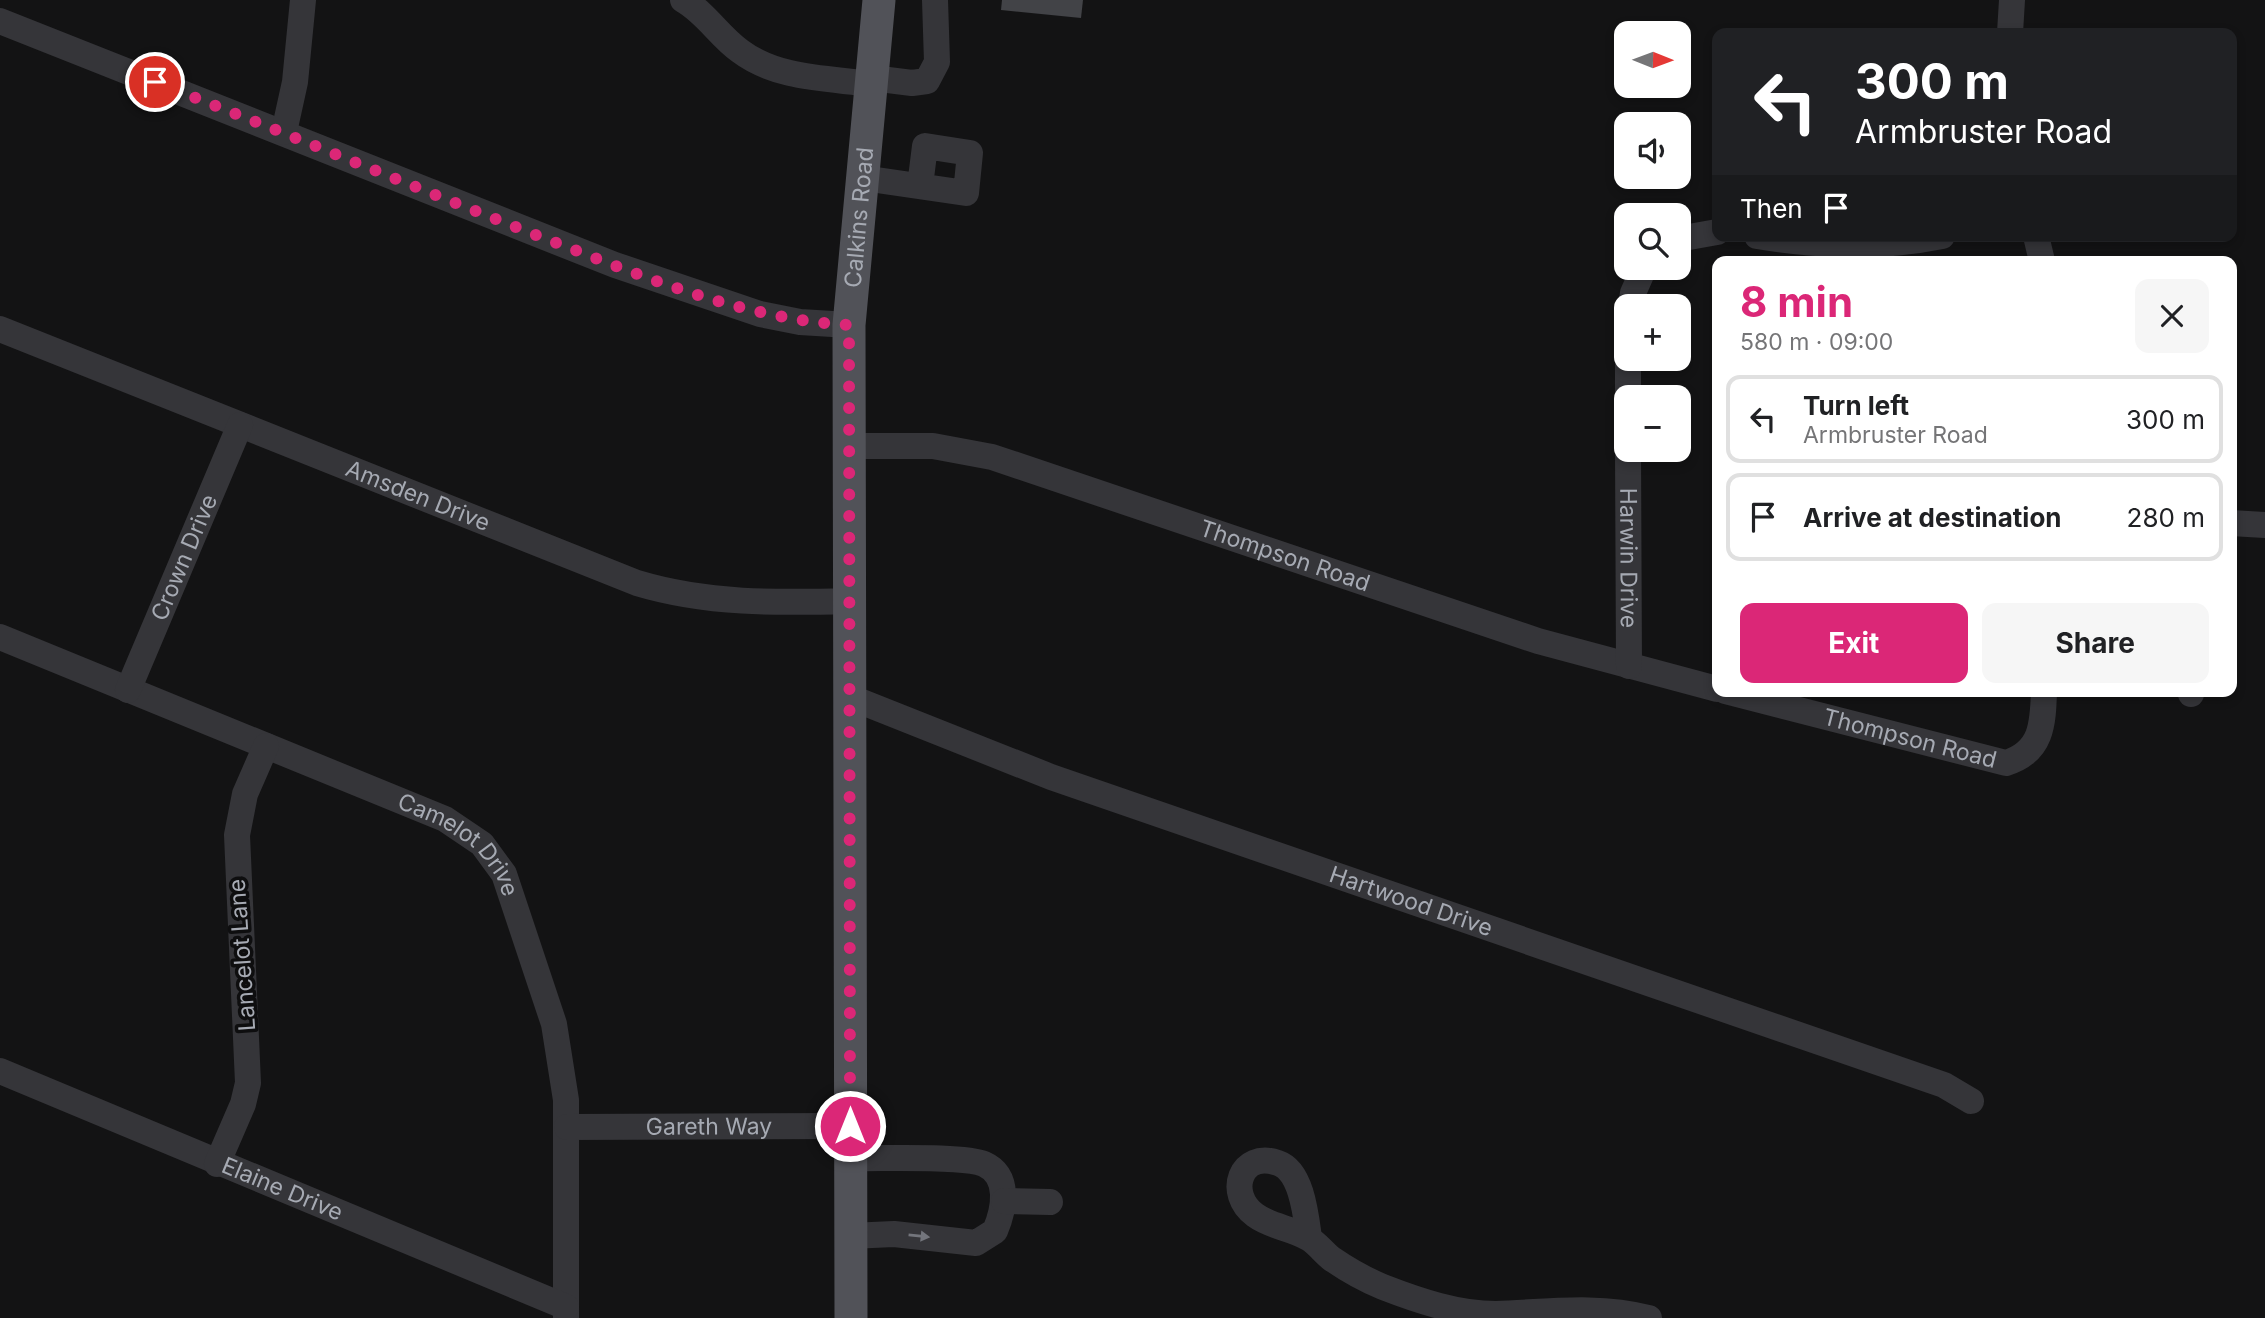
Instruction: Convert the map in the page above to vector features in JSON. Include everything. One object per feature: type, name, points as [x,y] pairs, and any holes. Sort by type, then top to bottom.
[{"type":"main road","name":"Calkins Road","points":[[851,1318],[852,698],[849,601],[849,325],[879,0]]},
{"type":"street","points":[[284,132],[295,82],[303,0]]},
{"type":"street","points":[[683,0],[755,61],[799,75],[912,83],[927,81],[937,62],[935,0]]},
{"type":"street","points":[[2010,28],[2012,0]]},
{"type":"street","points":[[0,21],[284,132],[465,207],[726,304],[800,322],[849,325]]},
{"type":"street","points":[[863,178],[920,186]]},
{"type":"street","points":[[1691,237],[1712,233]]},
{"type":"street","points":[[1799,242],[1860,247],[1897,242]]},
{"type":"street","name":"Amsden Drive","points":[[0,329],[657,589],[734,601],[849,601]]},
{"type":"street","name":"Crown Drive","points":[[128,690],[240,425]]},
{"type":"street","name":"Thompson Road","points":[[849,446],[933,446],[992,457],[1538,641],[1712,688]]},
{"type":"street","name":"Harwin Drive","points":[[1628,462],[1629,666]]},
{"type":"street","points":[[2237,522],[2264,519]]},
{"type":"street","name":"Camelot Drive","points":[[0,637],[445,819],[482,844],[510,887],[554,1024],[564,1074],[567,1127],[566,1313]]},
{"type":"street","name":"Thompson Road","points":[[1748,697],[2006,763],[2020,759],[2037,744],[2044,697]]},
{"type":"street","name":"Hartwood Drive","points":[[852,698],[1051,777],[1944,1085],[1972,1101]]},
{"type":"street","name":"Lancelot Lane","points":[[216,1164],[243,1104],[248,1083],[237,835],[245,794],[266,746]]},
{"type":"street","name":"Elaine Drive","points":[[0,1071],[566,1313]]},
{"type":"street","name":"Gareth Way","points":[[567,1127],[850,1142],[986,1164],[1003,1184],[1004,1201]]},
{"type":"street","points":[[850,1236],[894,1234],[976,1243],[995,1231],[1004,1201],[1050,1202]]},
{"type":"street","points":[[1309,1238],[1331,1258],[1381,1286],[1436,1306],[1495,1316],[1587,1309],[1649,1318]]},
{"type":"building","points":[[1002,0],[1083,0],[1081,18],[1001,10]]},
{"type":"route","points":[[155,82],[465,207],[615,265],[726,304],[800,322],[849,325],[849,601],[852,698],[850,1126]]}]
